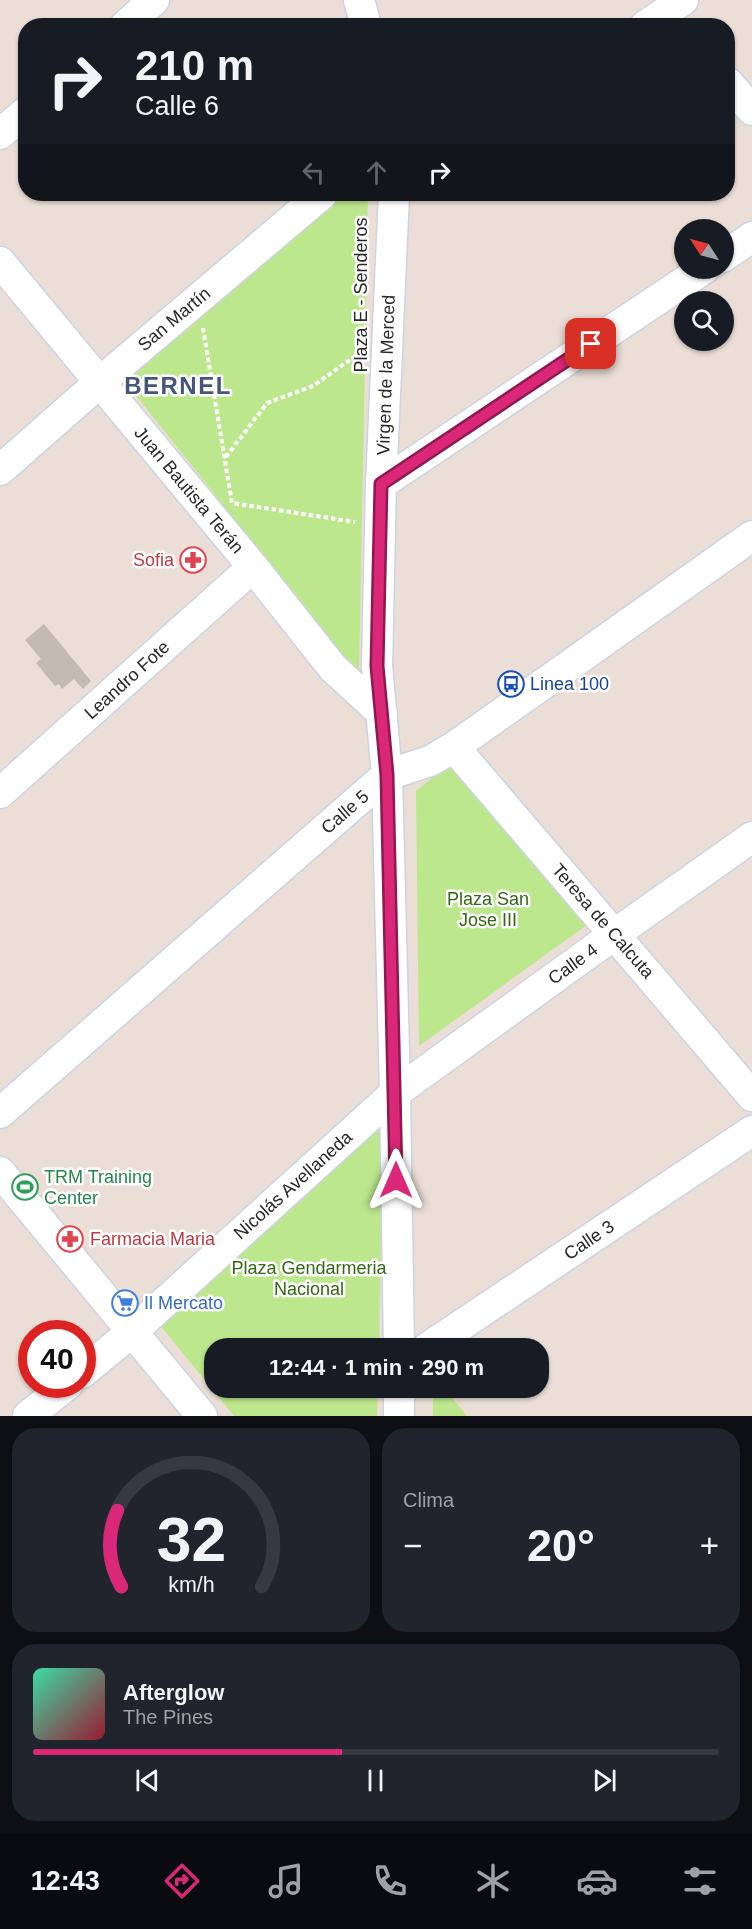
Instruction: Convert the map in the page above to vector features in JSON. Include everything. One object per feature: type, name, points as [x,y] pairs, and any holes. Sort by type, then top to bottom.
[{"type":"street","points":[[134,18],[154,0]]},
{"type":"street","points":[[359,0],[364,18]]},
{"type":"street","points":[[735,90],[752,111]]},
{"type":"street","points":[[0,134],[18,119]]},
{"type":"street","name":"San Martín","points":[[0,470],[314,201]]},
{"type":"street","name":"Virgen de la Merced","points":[[394,201],[381,484],[377,666],[387,775],[399,1338]]},
{"type":"street","points":[[734,249],[752,237]]},
{"type":"street","name":"Juan Bautista Terán","points":[[0,262],[254,567],[333,668],[382,713]]},
{"type":"street","points":[[381,484],[688,279]]},
{"type":"street","name":"Calle 5","points":[[0,1113],[387,775],[430,760],[454,747],[752,536]]},
{"type":"street","name":"Leandro Fote","points":[[0,794],[254,567]]},
{"type":"street","name":"Teresa de Calcuta","points":[[454,747],[752,1096]]},
{"type":"street","name":"Calle 4","points":[[395,1093],[752,837]]},
{"type":"street","name":"Nicolás Avellaneda","points":[[96,1361],[133,1331],[395,1093]]},
{"type":"street","name":"Calle 3","points":[[442,1338],[752,1131]]},
{"type":"street","points":[[0,1172],[202,1416]]},
{"type":"street","points":[[28,1416],[50,1398]]},
{"type":"street","points":[[399,1398],[399,1416]]},
{"type":"path","points":[[194,332],[202,324],[232,503]]},
{"type":"path","name":"Plaza E - Senderos","points":[[225,458],[267,403],[313,386],[362,352],[362,363]]},
{"type":"path","points":[[224,494],[239,512]]},
{"type":"path","points":[[232,503],[358,523]]},
{"type":"green space","points":[[329,201],[368,201],[359,676],[123,379]]},
{"type":"green space","name":"Plaza San Jose III","points":[[454,760],[591,922],[419,1046],[416,791]]},
{"type":"green space","name":"Plaza Gendarmeria Nacional","points":[[383,1118],[379,1338],[204,1338],[204,1379],[155,1319]]},
{"type":"green space","name":"Plaza Gendarmeria Nacional","points":[[219,1398],[378,1398],[377,1416],[234,1416]]},
{"type":"green space","points":[[433,1398],[452,1398],[467,1416],[433,1416]]},
{"type":"building","points":[[44,624],[91,681],[83,689],[74,679],[62,689],[59,684],[55,686],[36,663],[41,659],[25,640]]},
{"type":"place","name":"Sofia","points":[[193,560]]},
{"type":"place","name":"Linea 100","points":[[511,684]]},
{"type":"place","name":"TRM Training Center","points":[[25,1187]]},
{"type":"place","name":"Farmacia Maria","points":[[70,1239]]},
{"type":"place","name":"Il Mercato","points":[[125,1303]]},
{"type":"district","name":"BERNEL","points":[[178,386]]},
{"type":"route","points":[[396,1180],[387,775],[377,666],[381,484],[591,344]]}]
